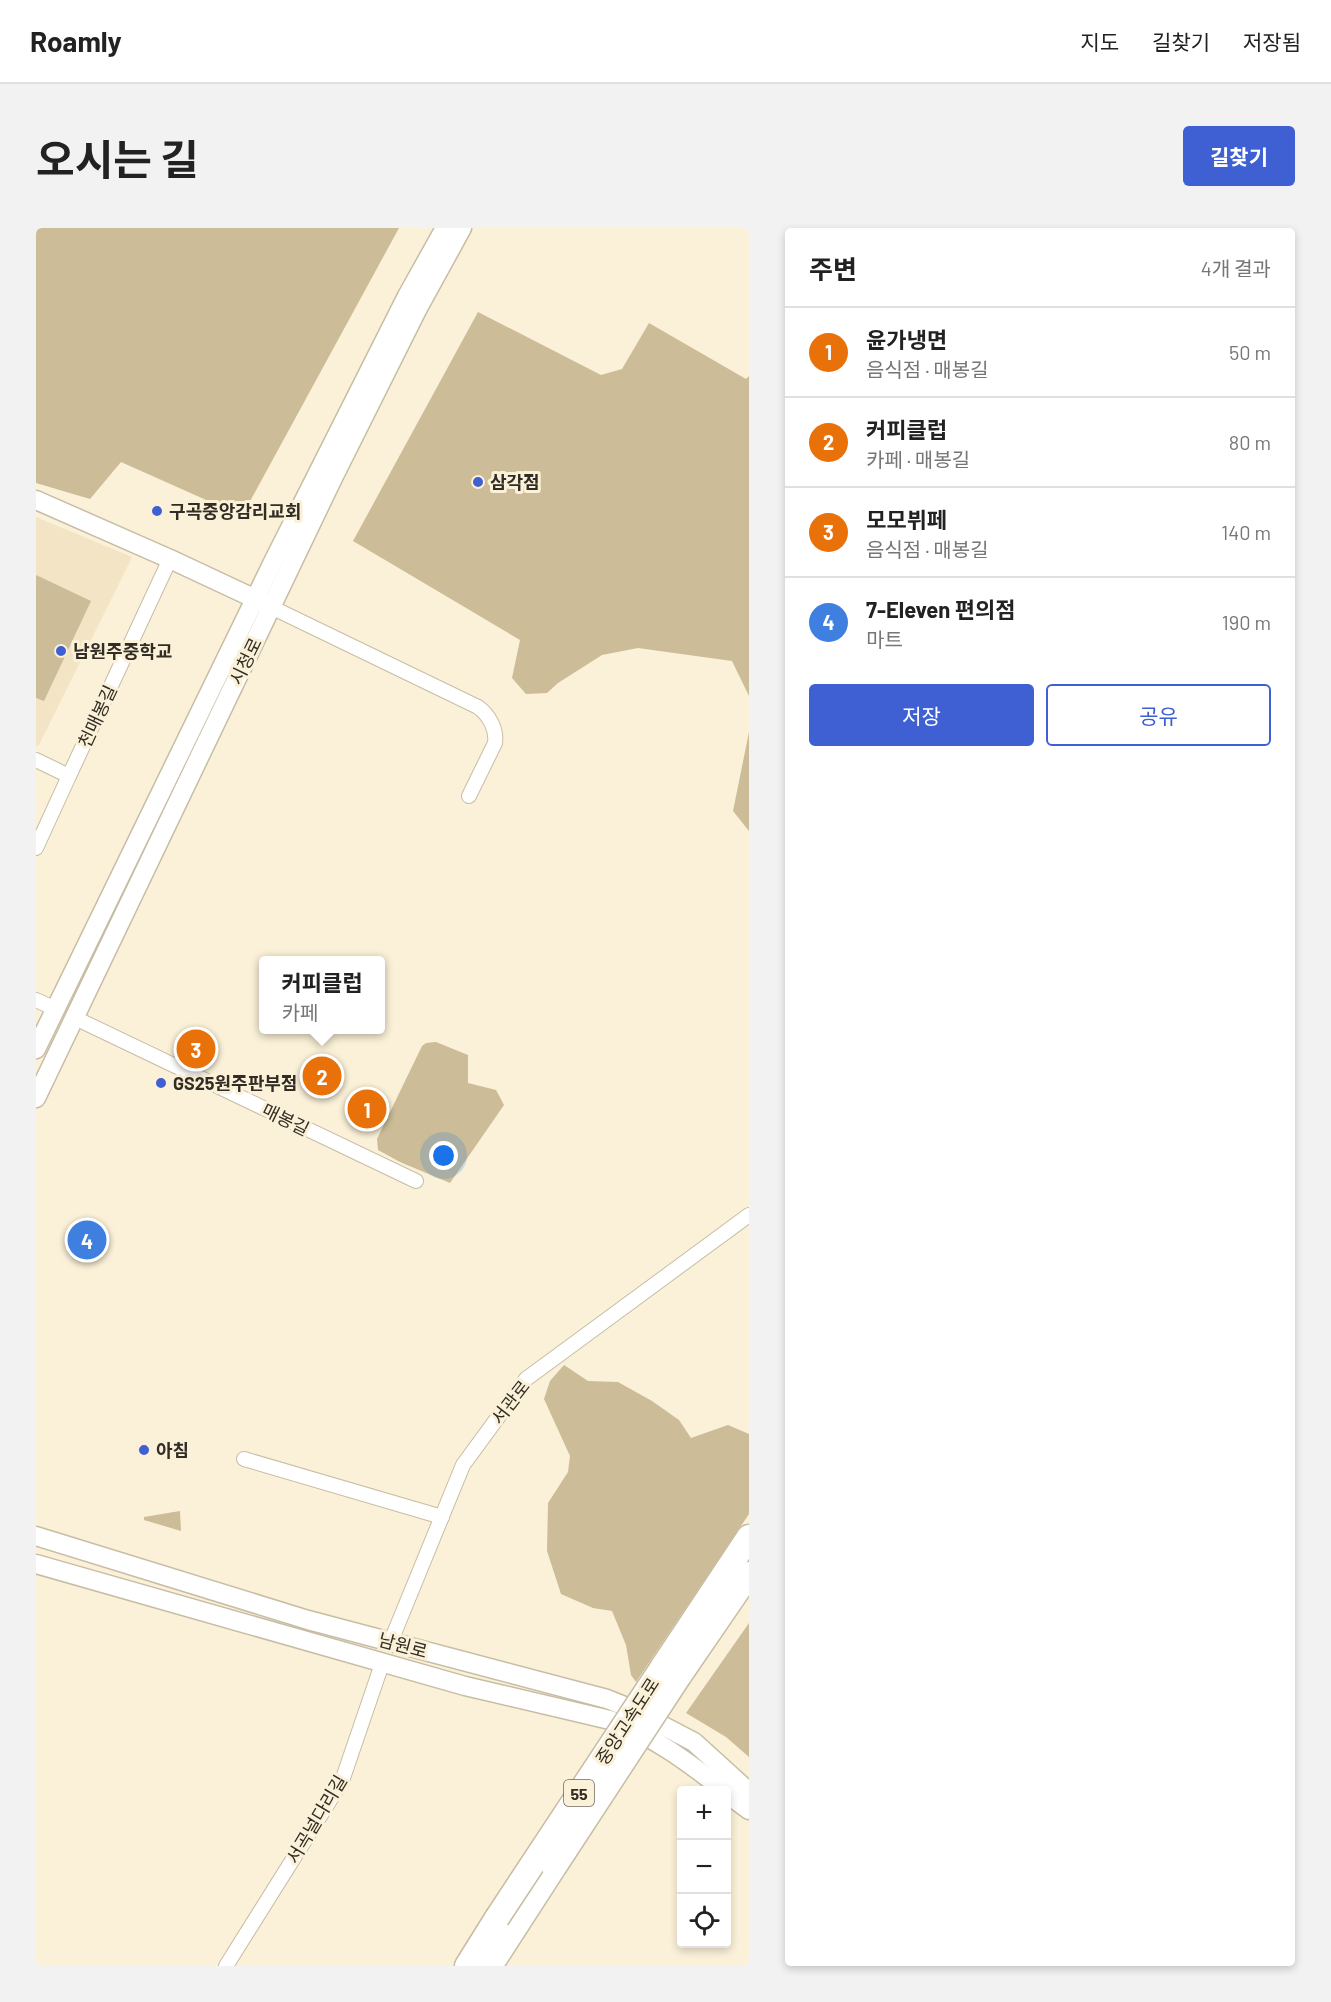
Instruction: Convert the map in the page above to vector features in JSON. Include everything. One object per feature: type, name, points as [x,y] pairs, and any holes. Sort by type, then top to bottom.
[{"type":"highway","name":"중앙고속도로","points":[[490,1966],[554,1867],[749,1537]]},
{"type":"highway","name":"중앙고속도로","points":[[466,1966],[497,1918],[671,1672],[749,1574]]},
{"type":"street","name":"시청로","points":[[36,1098],[75,1018],[263,603],[407,296],[445,228]]},
{"type":"street","name":"시청로","points":[[36,1049],[263,603],[462,228]]},
{"type":"street","points":[[36,500],[170,559],[478,707],[486,713],[496,736],[495,743],[469,796]]},
{"type":"street","name":"천매봉길","points":[[37,842],[170,559]]},
{"type":"street","points":[[36,760],[69,776]]},
{"type":"street","points":[[36,1000],[75,1018]]},
{"type":"street","name":"매봉길","points":[[75,1018],[416,1181]]},
{"type":"street","name":"서관로","points":[[391,1641],[463,1465],[526,1379],[749,1215]]},
{"type":"street","points":[[244,1459],[442,1517]]},
{"type":"street","name":"남원로","points":[[36,1536],[308,1620],[627,1707],[694,1742],[749,1792]]},
{"type":"street","name":"남원로","points":[[36,1564],[320,1646],[384,1661],[465,1686],[610,1720],[630,1727],[666,1748],[717,1786]]},
{"type":"street","points":[[384,1661],[391,1641]]},
{"type":"street","name":"서곡널다리길","points":[[226,1966],[342,1780],[384,1661]]},
{"type":"street","name":"남원로","points":[[731,1796],[749,1810]]},
{"type":"shaded area","points":[[36,228],[399,228],[242,516],[121,462],[90,499],[36,483]]},
{"type":"shaded area","points":[[478,312],[601,375],[622,369],[649,323],[746,379],[749,376],[749,696],[732,661],[638,648],[602,655],[558,683],[547,693],[526,694],[512,678],[520,640],[353,541]]},
{"type":"shaded area","name":"남원주중학교","points":[[36,517],[132,557],[39,745],[36,746]]},
{"type":"shaded area","points":[[36,575],[91,601],[44,701],[36,698]]},
{"type":"shaded area","points":[[749,732],[749,831],[733,811]]},
{"type":"shaded area","points":[[436,1042],[468,1055],[468,1083],[496,1090],[504,1105],[450,1183],[378,1150],[377,1139],[422,1046]]},
{"type":"shaded area","points":[[564,1365],[588,1381],[618,1382],[652,1401],[679,1420],[691,1438],[728,1425],[749,1434],[749,1514],[636,1682],[631,1675],[626,1645],[612,1611],[593,1608],[561,1594],[547,1551],[548,1503],[568,1472],[570,1456],[544,1399],[550,1381]]},
{"type":"shaded area","points":[[180,1511],[181,1531],[144,1520],[144,1517]]},
{"type":"shaded area","points":[[749,1623],[749,1757],[726,1737],[686,1713]]},
{"type":"place","name":"삼각점","points":[[478,482]]},
{"type":"place","name":"구곡중앙감리교회","points":[[157,511]]},
{"type":"place","name":"남원주중학교","points":[[61,651]]},
{"type":"place","name":"모모뷔페","points":[[196,1049]]},
{"type":"place","name":"커피클럽","points":[[322,1076]]},
{"type":"place","name":"GS25원주판부점","points":[[161,1083]]},
{"type":"place","name":"윤가냉면","points":[[367,1109]]},
{"type":"place","name":"7-Eleven 편의점","points":[[87,1240]]},
{"type":"place","name":"아침","points":[[144,1450]]}]
